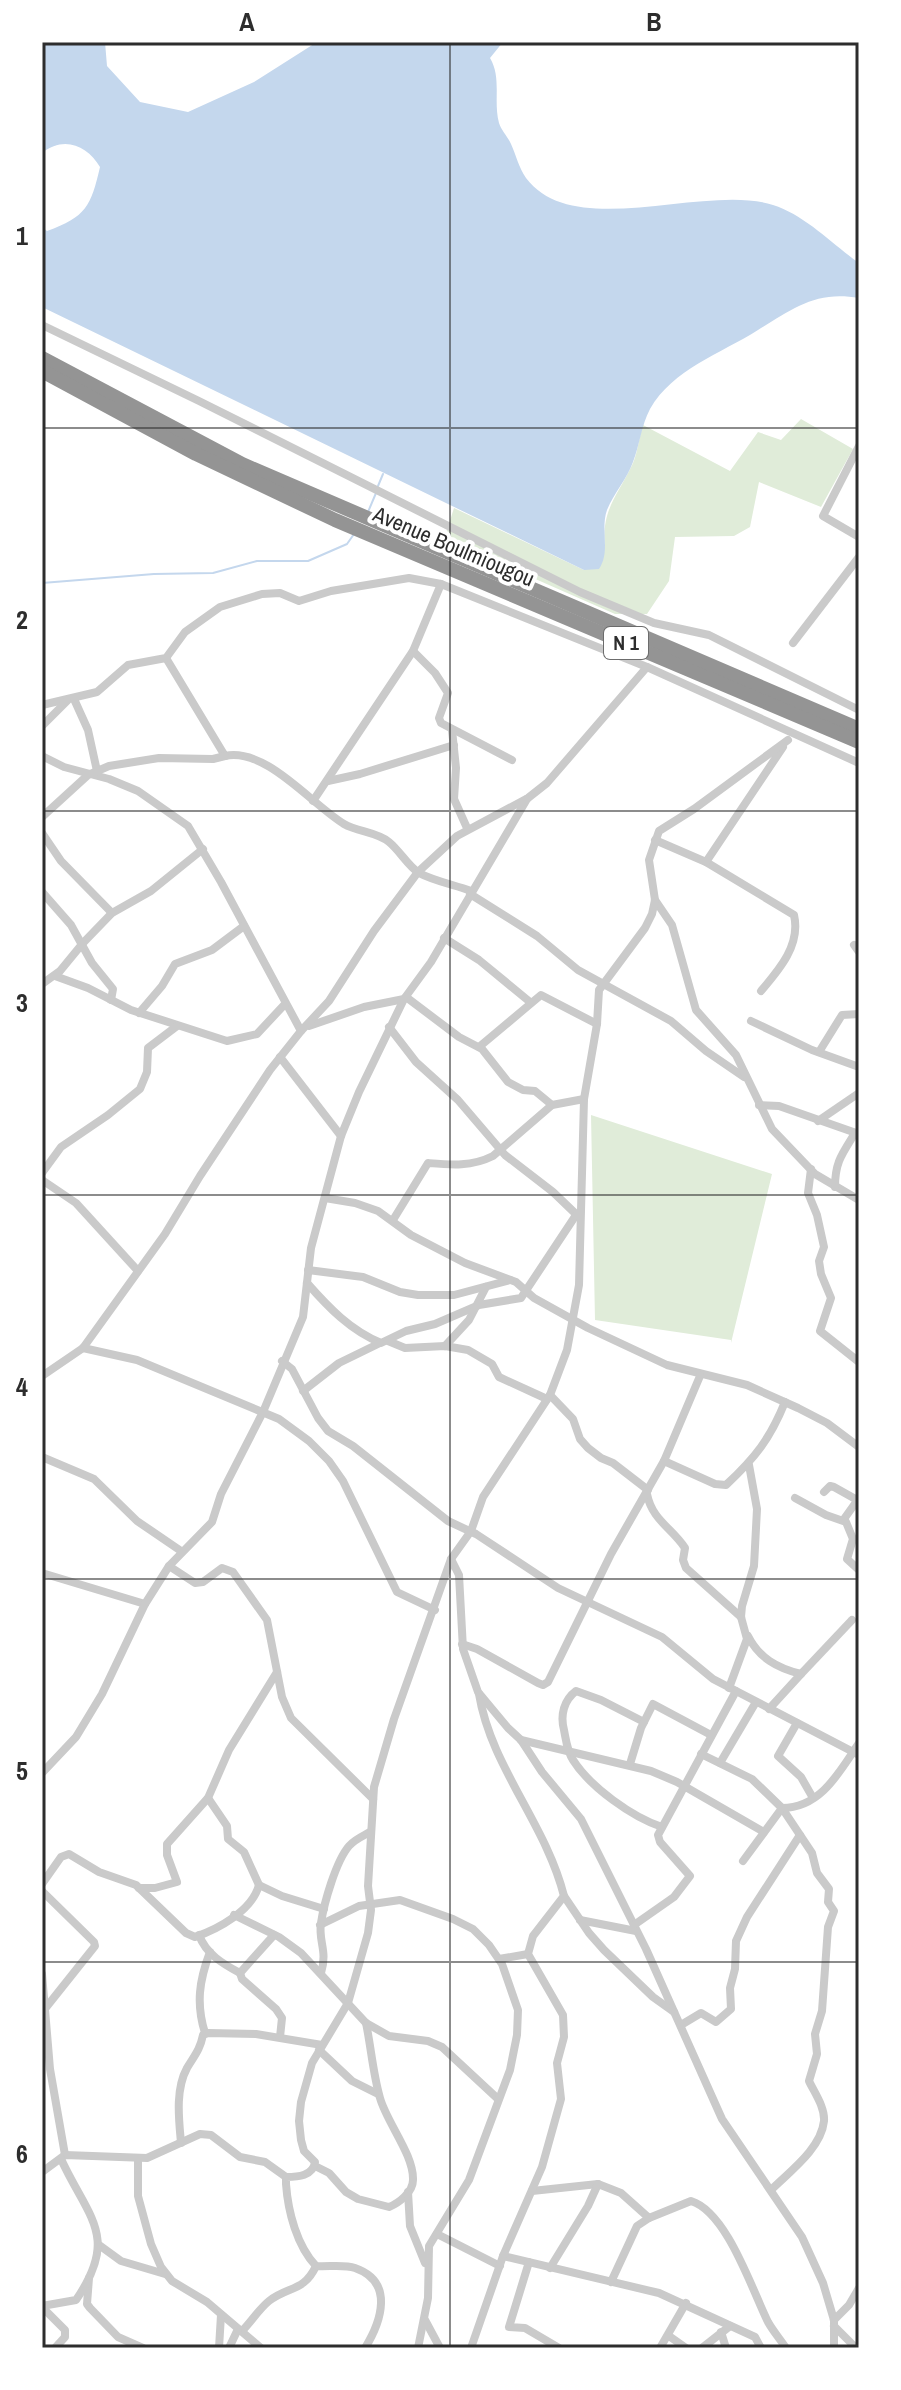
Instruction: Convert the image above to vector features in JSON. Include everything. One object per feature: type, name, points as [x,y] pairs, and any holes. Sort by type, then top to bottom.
[{"type":"highway","name":"Avenue Boulmiougou","points":[[42,358],[338,514]]},
{"type":"highway","name":"Avenue Boulmiougou","points":[[42,371],[170,441],[859,742]]},
{"type":"highway","name":"Avenue Boulmiougou","points":[[396,539],[859,729]]},
{"type":"street","points":[[42,325],[580,592],[654,623],[709,635],[859,710]]},
{"type":"street","points":[[859,446],[823,516],[859,537]]},
{"type":"street","points":[[793,643],[859,557]]},
{"type":"street","points":[[42,705],[102,689],[128,665],[166,658],[185,632],[213,611],[262,594],[280,593],[299,601],[331,591],[397,578],[441,584],[647,667],[790,736],[859,763]]},
{"type":"street","points":[[313,801],[413,651],[441,584]]},
{"type":"street","points":[[413,651],[435,673],[448,693],[440,721],[512,760]]},
{"type":"street","points":[[166,658],[225,756]]},
{"type":"street","points":[[42,1376],[83,1348],[280,1057],[329,1001],[374,931],[418,872],[467,828],[528,798],[559,771],[647,667]]},
{"type":"street","points":[[42,726],[70,700]]},
{"type":"street","points":[[70,700],[88,730],[92,773]]},
{"type":"street","points":[[452,730],[454,799],[467,828]]},
{"type":"street","points":[[790,736],[694,809],[659,831],[649,866],[655,900],[672,925],[696,1010],[736,1055],[772,1129],[811,1169],[859,1200]]},
{"type":"street","points":[[706,862],[790,736]]},
{"type":"street","points":[[328,781],[454,745]]},
{"type":"street","points":[[42,756],[138,791],[180,819],[203,849],[285,1004],[302,1030]]},
{"type":"street","points":[[42,817],[92,773],[144,759],[241,756],[296,784],[347,826],[384,839],[418,872],[471,892],[537,936],[578,970],[671,1021],[706,1051],[746,1078]]},
{"type":"street","points":[[42,1773],[76,1737],[102,1694],[145,1604],[169,1566],[212,1522],[221,1494],[263,1412],[303,1317],[311,1248],[341,1136],[405,998],[431,962],[528,798]]},
{"type":"street","points":[[42,833],[61,861],[112,913]]},
{"type":"street","points":[[655,840],[706,862],[794,915],[796,923],[789,954],[761,991]]},
{"type":"street","points":[[42,984],[55,976],[112,913],[151,891],[203,849]]},
{"type":"street","points":[[42,892],[71,925],[92,963],[113,989],[111,1000]]},
{"type":"street","points":[[42,2172],[63,2157],[138,2159],[156,2156],[200,2134],[211,2135],[240,2157],[265,2162],[286,2177],[312,2172],[315,2166],[304,2151],[299,2121],[308,2074],[348,2003],[368,1933],[374,1787],[394,1719],[451,1559],[471,1531],[483,1497],[548,1397],[564,1359],[574,1319],[579,1279],[578,1216],[584,1099],[597,1024],[599,990],[645,928],[655,900]]},
{"type":"street","points":[[139,1013],[162,986],[175,964],[212,950],[244,926]]},
{"type":"street","points":[[444,938],[479,960],[530,1002]]},
{"type":"street","points":[[55,976],[139,1013],[227,1041],[257,1034],[285,1004]]},
{"type":"street","points":[[479,1047],[541,995],[597,1024]]},
{"type":"street","points":[[302,1030],[364,1007],[405,998],[488,1054],[508,1082],[518,1089],[535,1091],[552,1105]]},
{"type":"street","points":[[819,1052],[842,1015],[859,1014]]},
{"type":"street","points":[[751,1021],[859,1067]]},
{"type":"street","points":[[42,1173],[61,1147],[132,1098],[145,1080],[148,1048],[177,1026]]},
{"type":"street","points":[[389,1027],[416,1062],[458,1100],[500,1149],[578,1216]]},
{"type":"street","points":[[280,1057],[341,1136]]},
{"type":"street","points":[[818,1121],[859,1093]]},
{"type":"street","points":[[393,1220],[428,1163],[456,1166],[493,1156],[552,1105],[584,1099]]},
{"type":"street","points":[[759,1105],[779,1106],[857,1133],[835,1167],[835,1187]]},
{"type":"street","points":[[811,1169],[808,1193],[824,1247],[819,1261],[821,1274],[831,1298],[820,1331],[859,1362]]},
{"type":"street","points":[[42,1180],[76,1203],[138,1271]]},
{"type":"street","points":[[325,1198],[368,1207],[439,1251],[521,1284],[534,1298],[650,1357],[700,1376],[747,1385],[827,1423],[859,1447]]},
{"type":"street","points":[[303,1391],[339,1363],[406,1331],[435,1324],[479,1305],[518,1299],[578,1216]]},
{"type":"street","points":[[308,1270],[363,1277],[400,1292],[418,1295],[454,1295],[511,1280]]},
{"type":"street","points":[[307,1283],[345,1323],[384,1342],[405,1348],[445,1346],[478,1354],[492,1364],[499,1377],[548,1397],[573,1419],[580,1439],[588,1448],[613,1463],[647,1492],[649,1507],[657,1520],[685,1548],[683,1560],[686,1568],[741,1617]]},
{"type":"street","points":[[445,1346],[460,1333],[479,1305],[486,1287]]},
{"type":"street","points":[[83,1348],[137,1360],[263,1412],[295,1429],[329,1461],[356,1504],[397,1592],[435,1610]]},
{"type":"street","points":[[282,1361],[292,1369],[328,1431],[359,1451],[448,1521],[471,1531],[558,1588],[662,1637],[695,1666],[732,1689],[857,1750],[828,1789],[798,1806],[782,1808],[743,1861]]},
{"type":"street","points":[[462,1644],[534,1681],[546,1684],[587,1600],[664,1461],[700,1376]]},
{"type":"street","points":[[664,1461],[721,1486],[726,1485],[749,1465],[770,1435],[785,1402]]},
{"type":"street","points":[[42,1457],[94,1479],[137,1521],[181,1551]]},
{"type":"street","points":[[749,1465],[757,1509],[753,1574],[741,1617],[754,1649],[771,1662],[801,1674]]},
{"type":"street","points":[[824,1492],[830,1486],[858,1500],[844,1519]]},
{"type":"street","points":[[795,1498],[826,1515],[844,1519],[853,1539],[847,1559],[859,1570]]},
{"type":"street","points":[[451,1559],[459,1575],[462,1644],[483,1715],[499,1756],[545,1841],[564,1896],[604,1950],[618,1960],[653,1997],[674,2012]]},
{"type":"street","points":[[169,1566],[195,1583],[203,1582],[222,1568],[233,1572],[267,1620],[282,1697],[291,1718],[373,1799]]},
{"type":"street","points":[[42,1573],[145,1604]]},
{"type":"street","points":[[769,1709],[852,1620]]},
{"type":"street","points":[[580,1920],[635,1928],[674,1897],[690,1876],[658,1839],[732,1689],[747,1634]]},
{"type":"street","points":[[42,1884],[61,1857],[69,1854],[99,1872],[139,1888],[155,1888],[177,1882],[167,1855],[167,1844],[208,1798],[229,1750],[278,1672]]},
{"type":"street","points":[[644,1722],[576,1691],[569,1697],[562,1722],[568,1750],[582,1772],[609,1797],[638,1817],[662,1827]]},
{"type":"street","points":[[478,1692],[521,1740],[542,1772],[581,1819],[681,2025],[722,2119],[802,2237],[823,2283],[834,2323],[834,2348]]},
{"type":"street","points":[[720,1763],[756,1702]]},
{"type":"street","points":[[630,1764],[644,1722],[654,1704],[711,1735]]},
{"type":"street","points":[[797,1723],[778,1756],[801,1777],[813,1798]]},
{"type":"street","points":[[521,1740],[630,1764],[683,1786],[764,1832]]},
{"type":"street","points":[[701,1754],[761,1786],[782,1808],[812,1853],[817,1873],[829,1889],[828,1902],[834,1911],[828,1927],[822,2011],[815,2034],[817,2054],[809,2077],[824,2122],[813,2147],[771,2190]]},
{"type":"street","points":[[139,1888],[186,1933],[195,1937],[222,1925],[257,1893],[259,1885],[244,1852],[228,1839],[224,1821],[208,1798]]},
{"type":"street","points":[[321,1973],[325,1955],[320,1925],[341,1858],[348,1846],[370,1832]]},
{"type":"street","points":[[681,2025],[701,2013],[716,2022],[731,2009],[730,1988],[735,1969],[736,1941],[764,1889],[800,1835]]},
{"type":"street","points":[[259,1885],[324,1909]]},
{"type":"street","points":[[42,1891],[95,1946],[43,2010]]},
{"type":"street","points":[[471,2348],[503,2256],[550,2144],[561,2099],[557,2063],[565,2027],[563,2015],[528,1954],[533,1936],[564,1896]]},
{"type":"street","points":[[320,1925],[348,1910],[370,1903],[400,1900],[453,1919],[473,1929],[499,1959],[518,2010],[515,2053],[469,2180],[429,2246],[425,2320],[418,2348]]},
{"type":"street","points":[[234,1915],[301,1953],[366,2023],[389,2036],[428,2041],[442,2047],[498,2099]]},
{"type":"street","points":[[199,1935],[210,1952],[240,1973],[242,1979],[276,2009],[282,2018],[280,2037]]},
{"type":"street","points":[[240,1973],[274,1935]]},
{"type":"street","points":[[181,2143],[179,2096],[184,2076],[200,2049],[205,2033],[199,1992],[200,1978],[210,1952]]},
{"type":"street","points":[[499,1959],[528,1954]]},
{"type":"street","points":[[42,1974],[45,2052],[63,2157],[97,2227],[99,2245],[89,2276],[76,2300],[42,2306]]},
{"type":"street","points":[[315,2166],[329,2173],[340,2188],[358,2199],[389,2207],[408,2191],[413,2178],[407,2156],[378,2094],[366,2023]]},
{"type":"street","points":[[205,2033],[280,2037],[321,2048],[352,2081],[378,2094]]},
{"type":"street","points":[[138,2159],[138,2196],[151,2244],[166,2274],[183,2290],[207,2302],[261,2348]]},
{"type":"street","points":[[286,2177],[299,2244],[316,2266],[358,2270],[372,2280],[381,2294],[377,2328],[365,2348]]},
{"type":"street","points":[[532,2191],[598,2184],[621,2193],[649,2218]]},
{"type":"street","points":[[550,2268],[598,2184]]},
{"type":"street","points":[[408,2191],[410,2226],[427,2268]]},
{"type":"street","points":[[611,2282],[637,2226],[691,2201],[706,2208],[732,2244],[770,2325],[786,2348]]},
{"type":"street","points":[[437,2234],[500,2266]]},
{"type":"street","points":[[99,2245],[121,2261],[166,2274]]},
{"type":"street","points":[[503,2256],[659,2293],[755,2337],[761,2348]]},
{"type":"street","points":[[529,2262],[509,2327],[525,2328],[559,2348]]},
{"type":"street","points":[[229,2348],[240,2330],[269,2301],[301,2286],[311,2278],[316,2266]]},
{"type":"street","points":[[89,2276],[87,2304],[118,2337],[143,2348]]},
{"type":"street","points":[[834,2323],[859,2288]]},
{"type":"street","points":[[660,2348],[686,2303]]},
{"type":"street","points":[[42,2306],[65,2330],[65,2337],[55,2348]]},
{"type":"street","points":[[219,2348],[221,2315]]},
{"type":"street","points":[[425,2320],[440,2348]]},
{"type":"street","points":[[834,2323],[856,2346]]},
{"type":"street","points":[[755,2337],[770,2325]]},
{"type":"street","points":[[702,2348],[730,2326]]},
{"type":"street","points":[[721,2332],[726,2348]]},
{"type":"street","points":[[669,2336],[686,2348]]},
{"type":"green space","points":[[801,419],[853,449],[821,507],[759,482],[750,527],[734,536],[675,537],[669,581],[647,614],[615,614],[444,539],[454,508],[584,570],[605,546],[608,512],[633,463],[643,425],[730,471],[758,432],[781,440]]},
{"type":"green space","points":[[591,1115],[772,1174],[731,1343],[731,1340],[595,1320]]},
{"type":"water","points":[[42,42],[105,42],[107,66],[140,102],[188,112],[254,82],[317,42],[503,42],[490,58],[496,74],[499,123],[526,178],[548,197],[575,206],[607,209],[712,200],[745,200],[773,205],[807,223],[859,263],[859,298],[830,297],[805,303],[698,364],[671,383],[650,409],[630,468],[607,510],[603,562],[599,569],[584,570],[42,307],[42,227],[47,231],[79,215],[90,201],[100,167],[89,153],[75,145],[59,145],[42,153]]},
{"type":"waterway","points":[[378,486],[383,474]]},
{"type":"waterway","points":[[368,512],[376,493]]},
{"type":"waterway","points":[[42,583],[154,574],[213,573],[257,561],[308,561],[347,544],[354,534]]}]
